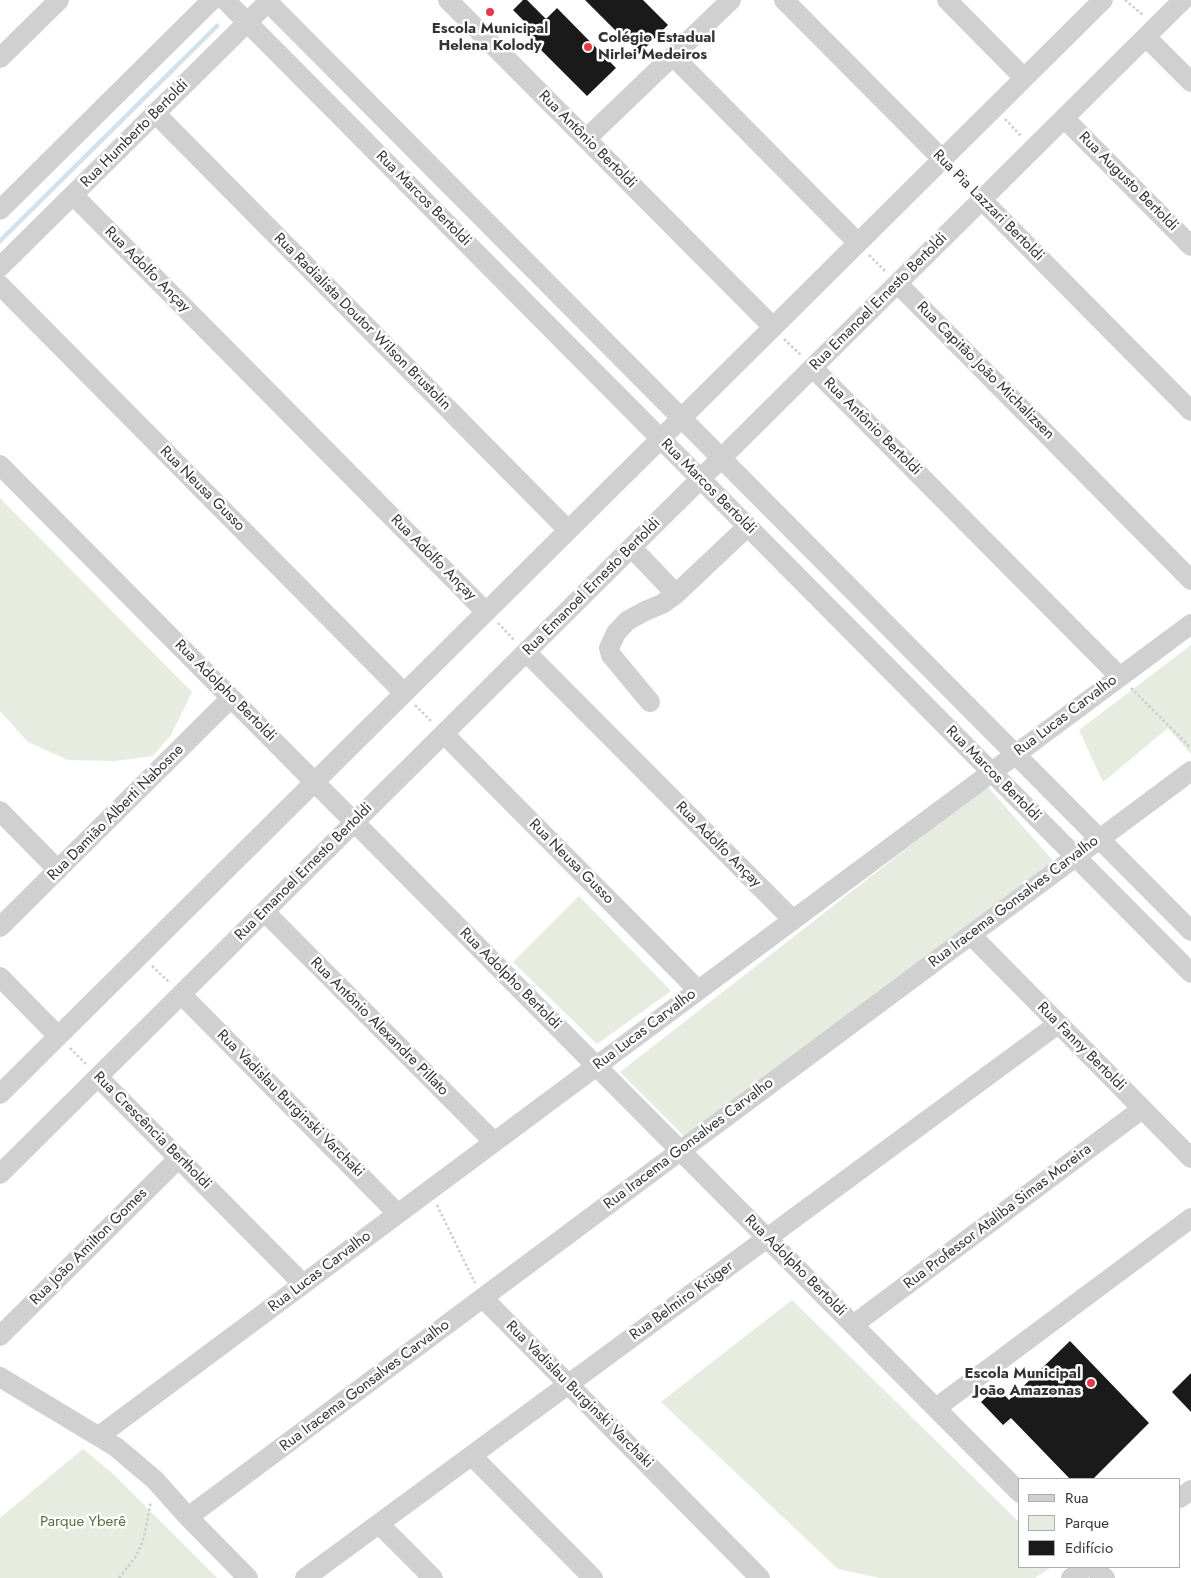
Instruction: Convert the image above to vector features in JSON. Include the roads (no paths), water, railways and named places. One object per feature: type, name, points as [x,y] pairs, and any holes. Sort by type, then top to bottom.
[{"type":"street","points":[[0,58],[59,0]]},
{"type":"street","points":[[0,210],[212,0]]},
{"type":"street","name":"Rua Marcos Bertoldi","points":[[225,0],[1191,973]]},
{"type":"street","name":"Rua Antônio Bertoldi","points":[[448,0],[773,327]]},
{"type":"street","points":[[586,139],[732,0]]},
{"type":"street","name":"Rua Pia Lazzari Bertoldi","points":[[784,0],[942,159]]},
{"type":"street","points":[[947,0],[1024,78]]},
{"type":"street","points":[[0,1094],[1103,0]]},
{"type":"street","name":"Rua Emanoel Ernesto Bertoldi","points":[[0,1174],[1184,0]]},
{"type":"street","name":"Rua Marcos Bertoldi","points":[[268,1],[1191,931]]},
{"type":"street","name":"Rua Humberto Bertoldi","points":[[0,267],[268,1]]},
{"type":"street","points":[[1146,37],[1191,82]]},
{"type":"street","points":[[673,56],[858,243]]},
{"type":"street","name":"Rua Radialista Doutor Wilson Brustolin","points":[[155,113],[568,530]]},
{"type":"street","name":"Rua Augusto Bertoldi","points":[[1064,118],[1191,246]]},
{"type":"street","name":"Rua Adolfo Ançay","points":[[73,196],[486,612]]},
{"type":"street","name":"Rua Pia Lazzari Bertoldi","points":[[982,200],[1191,411]]},
{"type":"street","name":"Rua Capitão João Michalizsen","points":[[898,284],[1191,580]]},
{"type":"street","name":"Rua Neusa Gusso","points":[[0,285],[404,693]]},
{"type":"street","name":"Rua Antônio Bertoldi","points":[[813,368],[1120,677]]},
{"type":"street","name":"Rua Adolpho Bertoldi","points":[[0,465],[1018,1490]]},
{"type":"street","points":[[650,702],[611,655],[609,648],[616,633],[627,621],[662,604],[676,594],[748,527]]},
{"type":"street","points":[[632,548],[676,594]]},
{"type":"street","name":"Rua Lucas Carvalho","points":[[99,1436],[1191,624]]},
{"type":"street","name":"Rua Adolfo Ançay","points":[[526,652],[793,920]]},
{"type":"street","name":"Rua Damião Alberti Nabosne","points":[[0,928],[232,698]]},
{"type":"street","name":"Rua Neusa Gusso","points":[[444,734],[698,990]]},
{"type":"street","name":"Rua Iracema Gonsalves Carvalho","points":[[188,1517],[1191,771]]},
{"type":"street","points":[[0,811],[58,870]]},
{"type":"street","name":"Rua Antônio Alexandre Pillato","points":[[265,912],[494,1142]]},
{"type":"street","name":"Rua Fanny Bertoldi","points":[[971,935],[1191,1158]]},
{"type":"street","points":[[0,978],[58,1036]]},
{"type":"street","name":"Rua Vadislau Burginski Varchaki","points":[[181,994],[398,1214]]},
{"type":"street","name":"Rua Belmiro Krüger","points":[[305,1578],[1058,1024]]},
{"type":"street","name":"Rua Crescência Bertholdi","points":[[98,1077],[303,1284]]},
{"type":"street","name":"Rua Professor Ataliba Simas Moreira","points":[[853,1325],[1142,1109]]},
{"type":"street","name":"Rua João Amilton Gomes","points":[[0,1336],[179,1158]]},
{"type":"street","points":[[936,1408],[1191,1218]]},
{"type":"street","name":"Rua Vadislau Burginski Varchaki","points":[[483,1298],[760,1578]]},
{"type":"street","points":[[0,1377],[116,1447],[155,1480],[188,1517],[248,1578]]},
{"type":"street","points":[[472,1456],[593,1578]]},
{"type":"street","points":[[380,1524],[433,1578]]},
{"type":"street","points":[[1071,1578],[1085,1568]]},
{"type":"street","points":[[1094,1568],[1105,1578]]},
{"type":"waterway","points":[[0,241],[217,26]]},
{"type":"place","name":"Escola Municipal Helena Kolody","points":[[490,12]]},
{"type":"place","name":"Colégio Estadual Nirlei Medeiros","points":[[588,47]]},
{"type":"place","name":"Escola Municipal João Amazonas","points":[[1091,1383]]},
{"type":"park label","name":"Parque Yberê","points":[[83,1522]]}]
